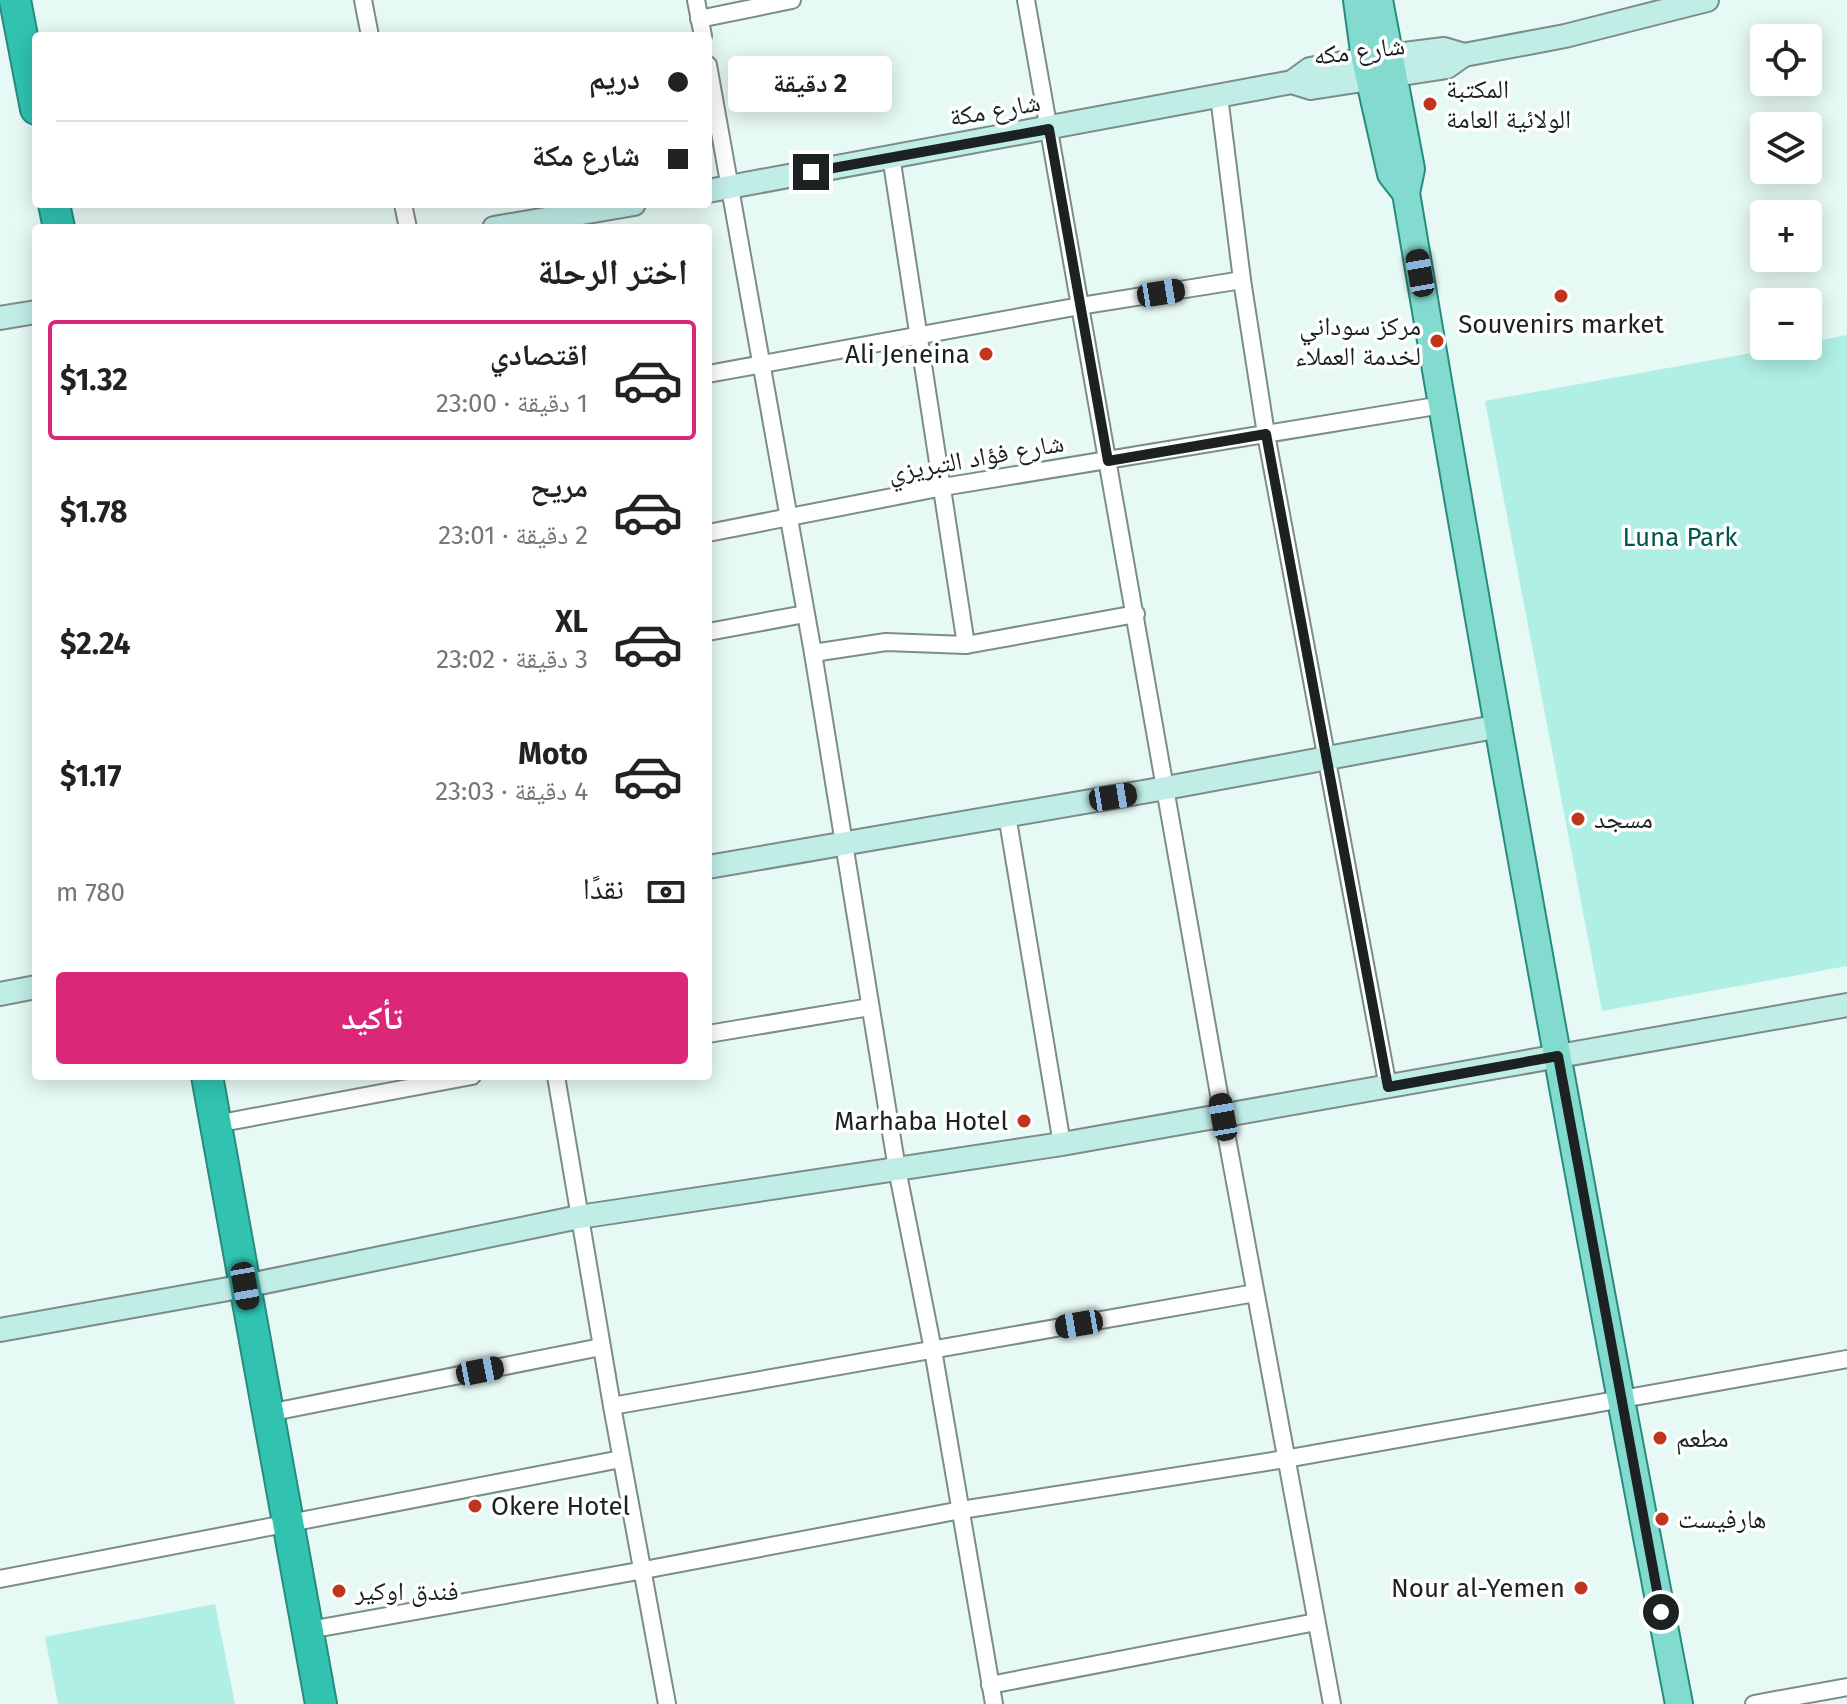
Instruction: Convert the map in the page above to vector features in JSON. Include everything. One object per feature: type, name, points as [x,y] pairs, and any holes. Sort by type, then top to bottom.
[{"type":"highway","points":[[15,0],[32,88]]},
{"type":"highway","points":[[208,1080],[321,1704]]},
{"type":"main road","points":[[1357,0],[1411,169],[1406,193],[1442,405],[1620,1398],[1679,1704]]},
{"type":"main road","points":[[1379,0],[1379,68]]},
{"type":"street","points":[[363,0],[369,32]]},
{"type":"street","points":[[696,0],[701,28],[792,0]]},
{"type":"street","points":[[1026,0],[1223,1117],[1332,1704]]},
{"type":"street","name":"شارع مكه","points":[[1292,82],[1310,69],[1447,67],[1464,55],[1565,36],[1707,0]]},
{"type":"street","name":"شارع مكة","points":[[712,190],[1292,82]]},
{"type":"street","points":[[712,86],[786,517],[813,653],[897,1169],[933,1350],[994,1704]]},
{"type":"street","points":[[1219,96],[1242,280],[1266,434],[1388,1087]]},
{"type":"street","points":[[891,156],[966,645]]},
{"type":"street","points":[[545,224],[570,222],[620,208]]},
{"type":"street","points":[[712,373],[1080,306],[1242,280]]},
{"type":"street","points":[[0,318],[32,313]]},
{"type":"street","name":"شارع فؤاد التبريزي","points":[[712,532],[943,487],[1442,405]]},
{"type":"street","points":[[712,631],[805,614]]},
{"type":"street","points":[[813,653],[886,642],[966,645],[1136,614]]},
{"type":"street","points":[[712,866],[1166,788],[1500,726]]},
{"type":"street","points":[[1007,815],[1062,1144]]},
{"type":"street","points":[[0,994],[32,988]]},
{"type":"street","points":[[0,1330],[245,1286],[579,1217],[1062,1144],[1847,1005]]},
{"type":"street","points":[[712,1033],[870,1007]]},
{"type":"street","points":[[216,1124],[451,1080]]},
{"type":"street","points":[[557,1080],[601,1347],[667,1704]]},
{"type":"street","points":[[612,1406],[1255,1293]]},
{"type":"street","points":[[268,1413],[601,1347]]},
{"type":"street","points":[[309,1630],[961,1510],[1285,1459],[1847,1359]]},
{"type":"street","points":[[0,1579],[621,1459]]},
{"type":"street","points":[[990,1685],[1316,1622]]},
{"type":"street","points":[[1754,1704],[1847,1687]]},
{"type":"green space","name":"Luna Park","points":[[1847,335],[1847,966],[1602,1011],[1485,401],[1750,353],[1750,360],[1822,360],[1822,340]]},
{"type":"green space","points":[[215,1604],[235,1704],[58,1704],[45,1637]]},
{"type":"place","name":"المكتبة الولائية العامة","points":[[1430,104]]},
{"type":"place","name":"Souvenirs market","points":[[1561,296]]},
{"type":"place","name":"مركز سوداني لخدمة العملاء","points":[[1437,341]]},
{"type":"place","name":"Ali Jeneina","points":[[986,354]]},
{"type":"place","name":"مسجد","points":[[1578,819]]},
{"type":"place","name":"Marhaba Hotel","points":[[1024,1121]]},
{"type":"place","name":"مطعم","points":[[1660,1438]]},
{"type":"place","name":"Okere Hotel","points":[[475,1506]]},
{"type":"place","name":"هارفيست","points":[[1662,1519]]},
{"type":"place","name":"Nour al-Yemen","points":[[1581,1588]]},
{"type":"place","name":"فندق اوكير","points":[[339,1591]]},
{"type":"route","points":[[811,172],[1049,129],[1108,461],[1266,434],[1388,1087],[1558,1056],[1661,1612]]}]
